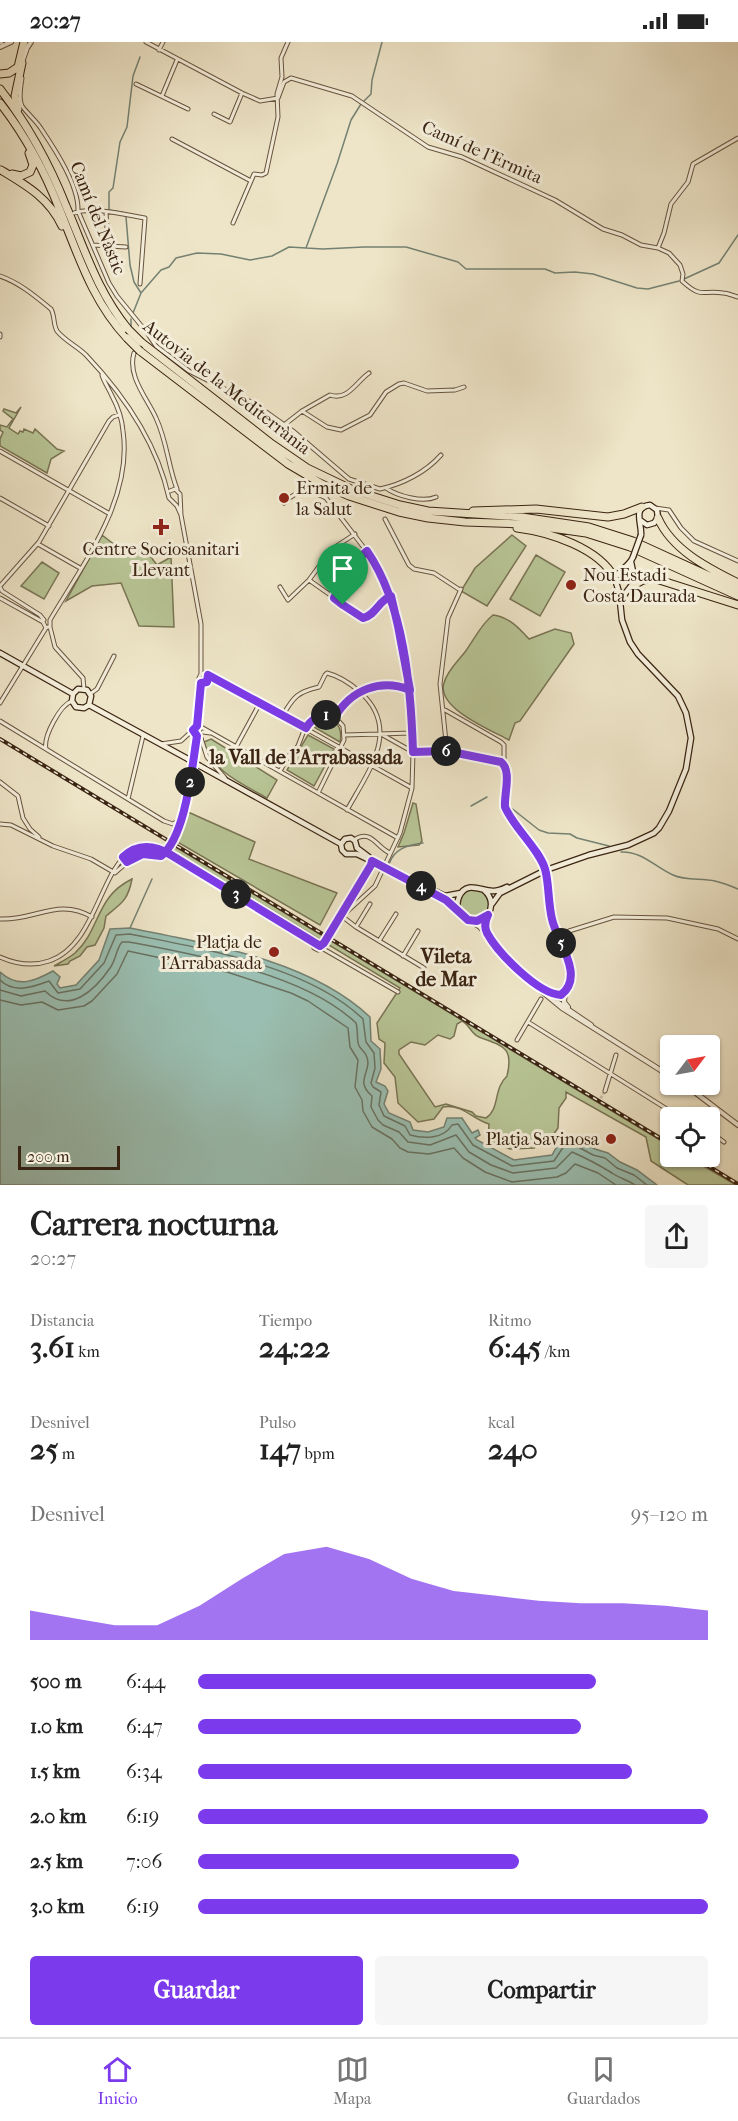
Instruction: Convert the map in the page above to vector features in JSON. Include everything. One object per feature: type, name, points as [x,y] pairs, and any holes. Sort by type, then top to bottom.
[{"type":"highway","points":[[0,74],[9,73],[18,67],[24,42]]},
{"type":"highway","points":[[22,63],[15,96],[18,109],[32,135]]},
{"type":"highway","name":"Autovia de la Mediterrània","points":[[0,89],[32,135],[51,170],[96,280],[107,301],[128,329],[172,368],[291,458],[327,479],[376,498],[428,511],[522,517],[589,527],[633,541],[738,589]]},
{"type":"highway","name":"Autovia de la Mediterrània","points":[[0,103],[29,145],[44,173],[81,265],[100,304],[137,352],[267,449],[322,484],[349,496],[399,512],[429,518],[561,528],[609,539],[738,596]]},
{"type":"highway","points":[[0,170],[21,176],[30,172],[33,165],[6,111]]},
{"type":"highway","points":[[0,170],[30,187],[48,203],[81,265]]},
{"type":"highway","points":[[376,498],[457,512],[536,509],[608,517],[642,507]]},
{"type":"highway","points":[[657,513],[663,529],[685,551],[738,583]]},
{"type":"highway","points":[[484,523],[529,529],[567,542],[600,559],[615,579]]},
{"type":"highway","points":[[631,587],[643,580],[653,578],[738,605]]},
{"type":"main road","points":[[461,893],[458,898],[458,909],[461,915],[471,921],[483,919],[488,915],[492,904],[501,893],[546,870],[589,855],[628,845],[654,833],[669,812],[686,769],[690,752],[691,738],[686,713],[674,691],[638,654],[630,642],[622,620],[615,579],[632,559],[641,535],[639,513],[642,507],[650,505],[657,513],[651,525],[641,535]]},
{"type":"main road","points":[[640,520],[644,524],[651,525]]},
{"type":"main road","points":[[620,605],[622,597],[631,587],[632,559]]},
{"type":"main road","points":[[624,570],[633,574]]},
{"type":"main road","points":[[618,588],[631,587]]},
{"type":"main road","points":[[0,654],[73,694]]},
{"type":"main road","points":[[78,689],[84,689],[90,694],[89,705],[84,708],[79,708],[72,701],[73,694],[78,689]]},
{"type":"main road","points":[[89,705],[341,844],[344,853],[349,855],[357,848]]},
{"type":"main road","points":[[341,844],[347,838],[354,840],[357,848],[380,865]]},
{"type":"main road","points":[[354,853],[428,890],[458,909]]},
{"type":"main road","points":[[428,890],[445,896],[461,893],[471,887],[495,891],[521,883]]},
{"type":"main road","points":[[484,890],[491,898],[492,904]]},
{"type":"street","points":[[0,44],[11,42]]},
{"type":"street","name":"Camí del Nàstic","points":[[31,42],[22,63],[21,105],[40,127],[61,162],[76,195],[76,212],[117,296],[156,346],[189,371],[255,404],[349,479],[380,489],[386,488],[398,495],[430,499],[436,496]]},
{"type":"street","points":[[146,42],[242,93],[260,100],[278,98]]},
{"type":"street","points":[[159,50],[163,42]]},
{"type":"street","points":[[233,223],[254,174],[266,173],[278,117],[277,94],[282,77],[281,58],[288,42]]},
{"type":"street","points":[[162,96],[177,60]]},
{"type":"street","name":"Camí de l'Ermita","points":[[278,98],[284,82],[291,78],[352,96],[428,147],[462,157],[555,200],[603,230],[669,253],[680,265],[683,274],[682,281],[690,288],[703,294],[723,293],[738,297]]},
{"type":"street","points":[[136,84],[188,109]]},
{"type":"street","points":[[214,114],[230,122],[242,93]]},
{"type":"street","points":[[658,248],[664,233],[670,204],[688,182],[693,164],[738,138]]},
{"type":"street","points":[[172,139],[251,181]]},
{"type":"street","points":[[76,212],[106,212],[146,218],[140,284]]},
{"type":"street","points":[[106,212],[108,246]]},
{"type":"street","points":[[93,245],[126,247]]},
{"type":"street","points":[[0,276],[21,285],[51,309],[57,330],[85,354],[114,386],[136,419],[150,446],[165,486],[170,492]]},
{"type":"street","points":[[138,332],[140,324]]},
{"type":"street","points":[[137,352],[132,361],[138,385],[161,428],[180,497],[181,515],[201,624],[200,734],[207,757],[228,781]]},
{"type":"street","points":[[284,425],[302,411],[330,395],[337,398],[347,395],[369,373]]},
{"type":"street","points":[[0,703],[48,627],[110,514],[121,482],[124,437],[120,415],[102,375]]},
{"type":"street","points":[[302,411],[327,428],[341,430],[370,415],[386,392],[399,384],[404,383],[427,391],[454,390],[464,387]]},
{"type":"street","points":[[84,689],[83,678],[55,647],[48,627],[40,615],[2,591],[0,587],[38,544],[109,421],[120,415]]},
{"type":"street","points":[[0,451],[110,514]]},
{"type":"street","points":[[386,488],[421,472],[441,455]]},
{"type":"street","points":[[175,482],[170,492],[170,499],[181,515]]},
{"type":"street","points":[[170,492],[178,491]]},
{"type":"street","points":[[285,503],[294,494],[302,492],[318,494],[326,498],[367,551],[391,596],[410,690],[413,733],[412,788],[405,818],[375,886],[338,920]]},
{"type":"street","points":[[173,501],[180,497]]},
{"type":"street","points":[[0,498],[49,526]]},
{"type":"street","points":[[657,513],[665,509],[669,510],[681,528],[694,541],[738,561]]},
{"type":"street","points":[[385,519],[409,565],[414,569],[434,573],[460,589],[448,618],[440,684],[447,751]]},
{"type":"street","points":[[280,587],[288,600],[309,580],[332,549],[355,534]]},
{"type":"street","points":[[38,544],[80,568]]},
{"type":"street","points":[[334,598],[350,567],[367,551]]},
{"type":"street","points":[[309,580],[363,618],[370,615],[385,598],[391,596]]},
{"type":"street","points":[[0,598],[43,621],[50,620]]},
{"type":"street","points":[[90,694],[97,689],[114,656]]},
{"type":"street","points":[[201,674],[208,675],[284,715],[412,788]]},
{"type":"street","points":[[284,715],[293,698],[319,687],[327,674],[350,684],[376,712],[380,734],[379,747],[372,765],[347,810]]},
{"type":"street","points":[[201,683],[207,682],[208,675]]},
{"type":"street","points":[[335,717],[347,700],[372,687],[385,685],[410,690]]},
{"type":"street","points":[[46,749],[46,739],[62,708],[67,702],[72,701]]},
{"type":"street","points":[[236,747],[260,703]]},
{"type":"street","points":[[444,710],[501,742],[504,746],[504,764],[507,772],[505,807],[546,870],[552,922],[568,959],[571,974],[563,999],[565,1004],[593,1026]]},
{"type":"street","points":[[280,771],[290,754],[298,746],[310,722],[319,716],[335,717],[341,722],[345,735],[341,749],[318,793]]},
{"type":"street","points":[[0,721],[170,823],[174,836]]},
{"type":"street","points":[[161,744],[181,741],[199,726]]},
{"type":"street","points":[[199,726],[398,838]]},
{"type":"street","points":[[193,730],[200,734],[212,733]]},
{"type":"street","points":[[345,735],[413,733]]},
{"type":"street","points":[[128,799],[144,734]]},
{"type":"street","points":[[114,872],[143,854],[161,856],[166,852],[181,819],[200,734]]},
{"type":"street","points":[[380,734],[413,752],[447,751],[504,764]]},
{"type":"street","points":[[36,743],[46,739]]},
{"type":"street","points":[[0,782],[18,796],[20,821],[43,840]]},
{"type":"street","points":[[170,823],[181,819]]},
{"type":"street","points":[[0,821],[114,872]]},
{"type":"street","points":[[11,825],[20,821]]},
{"type":"street","points":[[354,840],[365,836],[386,851],[390,850]]},
{"type":"street","points":[[0,957],[24,965],[38,964],[54,959],[73,946],[83,934],[123,857],[140,847],[160,849],[166,852],[319,947],[398,992]]},
{"type":"street","points":[[155,856],[160,849]]},
{"type":"street","points":[[123,857],[127,862]]},
{"type":"street","points":[[319,947],[324,943],[372,861]]},
{"type":"street","points":[[356,927],[370,904]]},
{"type":"street","points":[[0,919],[21,918],[52,909],[66,908],[81,911],[92,917]]},
{"type":"street","points":[[380,941],[396,914]]},
{"type":"street","points":[[488,915],[485,922],[487,933],[496,948]]},
{"type":"street","points":[[343,916],[356,927],[424,968]]},
{"type":"street","points":[[560,939],[569,932],[614,917],[667,918],[718,929],[738,939]]},
{"type":"street","points":[[471,921],[480,927],[517,971],[544,994],[578,1020],[660,1070]]},
{"type":"street","points":[[403,956],[418,931]]},
{"type":"street","points":[[487,933],[512,963],[537,985],[553,994],[561,995],[566,992]]},
{"type":"street","points":[[544,994],[614,1041]]},
{"type":"street","points":[[517,1040],[541,999]]},
{"type":"street","points":[[528,1022],[664,1107]]},
{"type":"street","points":[[605,1091],[616,1055]]},
{"type":"street","points":[[698,1095],[738,1125]]},
{"type":"street","points":[[720,1139],[724,1142]]},
{"type":"green space","points":[[21,407],[9,428],[18,434],[24,429],[33,433],[35,429],[57,449],[64,451],[51,459],[47,473],[0,446],[3,432],[0,430],[0,425],[7,427],[13,419],[3,411],[4,409],[16,413]]},
{"type":"green space","points":[[102,535],[124,552],[139,549],[147,552],[157,565],[171,557],[174,627],[139,626],[121,583],[92,586],[66,601]]},
{"type":"green space","points":[[512,535],[526,546],[487,606],[461,591],[475,568]]},
{"type":"green space","points":[[536,555],[565,572],[540,616],[510,599]]},
{"type":"green space","points":[[42,562],[59,573],[44,599],[21,586]]},
{"type":"green space","points":[[493,615],[509,621],[529,639],[555,629],[571,633],[574,644],[520,721],[515,723],[509,740],[478,724],[456,709],[448,701],[444,692],[445,679],[450,670],[481,627]]},
{"type":"green space","points":[[331,719],[340,729],[340,742],[312,726],[321,720]]},
{"type":"green space","points":[[308,735],[334,749],[314,786],[287,770]]},
{"type":"green space","points":[[211,739],[277,780],[267,798],[221,769],[208,752],[204,742]]},
{"type":"green space","points":[[413,803],[416,804],[422,841],[419,845],[398,847],[404,833]]},
{"type":"green space","points":[[188,812],[255,842],[249,859],[337,893],[320,925],[174,840]]},
{"type":"green space","points":[[174,846],[660,1140],[660,1167],[651,1161],[646,1137],[566,1092],[566,1098],[559,1108],[558,1128],[551,1138],[534,1148],[510,1149],[488,1139],[489,1124],[456,1108],[443,1107],[434,1119],[418,1122],[398,1103],[395,1077],[384,1063],[385,1043],[379,1039],[377,1023],[400,988],[172,850]],"holes":[[[462,1021],[476,1036],[505,1049],[509,1059],[507,1076],[500,1087],[493,1109],[486,1118],[446,1104],[435,1107],[399,1054],[399,1050],[411,1042],[425,1045],[438,1035],[450,1039],[454,1036],[457,1024]]]},
{"type":"green space","points":[[132,879],[124,900],[106,916],[104,928],[95,945],[87,947],[80,956],[68,964],[54,966],[73,955],[83,944],[111,895]]},
{"type":"green space","points":[[474,889],[484,894],[489,904],[484,914],[474,919],[464,914],[459,904],[464,894]]},
{"type":"green space","points":[[660,1167],[705,1167],[736,1185],[688,1185]]},
{"type":"water","points":[[130,928],[257,957],[318,981],[346,997],[370,1017],[371,1041],[380,1049],[381,1069],[376,1082],[385,1086],[388,1091],[384,1104],[389,1113],[410,1122],[413,1130],[428,1132],[444,1127],[447,1118],[462,1118],[472,1133],[478,1130],[480,1135],[475,1138],[477,1140],[514,1160],[552,1155],[564,1134],[608,1153],[657,1185],[0,1185],[0,972],[13,980],[26,982],[53,971],[60,977],[57,984],[60,988],[76,985],[99,960],[110,929]]},
{"type":"waterway","points":[[364,101],[371,94],[372,80],[382,42]]},
{"type":"waterway","points":[[126,213],[109,210],[109,192],[113,188],[120,142],[127,127],[133,76],[140,57]]},
{"type":"waterway","points":[[306,248],[351,120],[361,104]]},
{"type":"waterway","points":[[126,217],[130,265],[134,282],[141,293]]},
{"type":"waterway","points":[[684,279],[719,263],[738,235]]},
{"type":"waterway","points":[[133,313],[141,293],[161,270],[169,267],[176,258],[197,253],[221,254],[250,260],[272,256],[289,247],[323,249],[406,247],[458,262],[466,269],[545,269],[555,273],[575,272],[593,274],[637,288],[648,289],[679,281]]},
{"type":"waterway","points":[[131,319],[131,328]]},
{"type":"waterway","points":[[471,806],[487,797]]},
{"type":"waterway","points":[[510,807],[539,830],[548,833],[570,834],[609,846]]},
{"type":"waterway","points":[[389,864],[398,851],[423,843]]},
{"type":"waterway","points":[[621,852],[629,852],[642,857],[678,877],[715,881],[738,889]]},
{"type":"waterway","points":[[130,928],[152,879]]},
{"type":"tunnel","points":[[596,1106],[605,1091]]},
{"type":"railway","points":[[0,739],[660,1138]]},
{"type":"railway","points":[[710,1167],[738,1184]]},
{"type":"place","name":"Ermita de la Salut","points":[[284,498]]},
{"type":"place","name":"Centre Sociosanitari Llevant","points":[[161,527]]},
{"type":"place","name":"Nou Estadi Costa Daurada","points":[[571,585]]},
{"type":"place","name":"Platja de l'Arrabassada","points":[[274,952]]},
{"type":"place","name":"Platja Savinosa","points":[[611,1139]]},
{"type":"district","name":"la Vall de l'Arrabassada","points":[[306,757]]},
{"type":"district","name":"Vileta de Mar","points":[[446,968]]},
{"type":"route","points":[[343,605],[334,598],[352,563],[367,551],[391,596],[392,601],[398,626],[410,690],[413,752],[447,751],[501,762],[506,766],[505,807],[508,815],[546,870],[552,922],[568,959],[571,974],[566,992],[561,995],[548,992],[537,985],[504,954],[487,933],[485,922],[488,915],[477,921],[468,920],[446,900],[372,861],[324,943],[320,946],[171,855],[166,852],[160,849],[148,846],[135,848],[123,857],[124,859],[127,862],[143,854],[161,856],[166,852],[174,836],[183,813],[194,763],[197,736],[193,730],[197,726],[201,683],[209,680],[208,675],[306,728],[314,718],[324,714],[335,717],[347,700],[365,689],[385,685],[410,690],[398,626],[391,596],[385,598],[370,615],[363,618],[343,605]]}]
